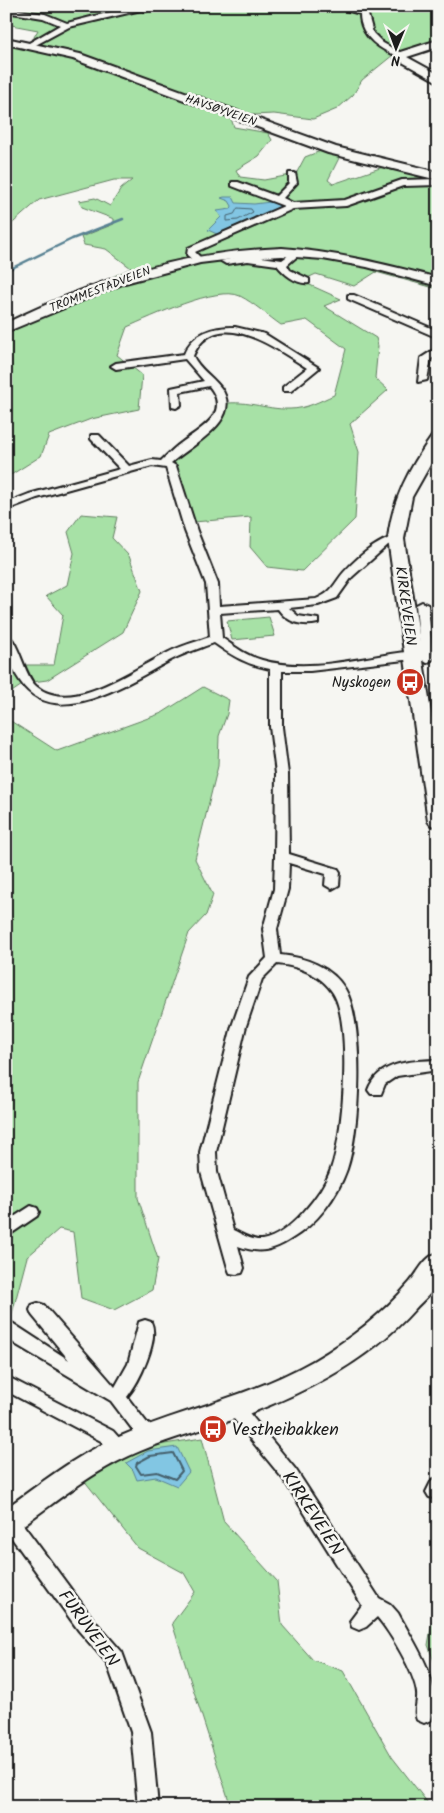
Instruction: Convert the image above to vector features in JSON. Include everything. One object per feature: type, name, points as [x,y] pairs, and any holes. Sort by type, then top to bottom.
[{"type":"main road","name":"HAVSØYVEIEN","points":[[6,41],[32,45],[85,59],[175,94],[332,150],[438,176]]},
{"type":"main road","points":[[438,43],[400,55],[410,65],[438,79]]},
{"type":"main road","name":"TROMMESTADVEIEN","points":[[6,328],[80,295],[154,268],[196,258],[257,252],[296,253],[350,260],[438,282]]},
{"type":"main road","name":"KIRKEVEIEN","points":[[438,438],[401,502],[396,540],[423,659],[438,821]]},
{"type":"main road","points":[[8,1522],[62,1483],[119,1448],[148,1436],[236,1408],[300,1381],[339,1359],[369,1338],[395,1314],[438,1262]]},
{"type":"street","points":[[32,45],[66,25],[138,7],[148,9],[154,6]]},
{"type":"street","points":[[335,6],[365,9],[363,19],[371,35],[380,44],[400,55]]},
{"type":"street","points":[[6,10],[45,16],[66,25]]},
{"type":"street","points":[[278,199],[293,183],[292,175]]},
{"type":"street","points":[[196,258],[190,253],[191,250],[292,206],[346,203],[402,183],[438,182]]},
{"type":"street","points":[[235,184],[292,206]]},
{"type":"street","points":[[226,261],[248,258],[282,263],[296,253]]},
{"type":"street","points":[[282,263],[287,272],[306,281]]},
{"type":"street","points":[[351,297],[438,335]]},
{"type":"street","points":[[372,306],[386,300]]},
{"type":"street","points":[[188,356],[196,342],[206,334],[242,330],[256,334],[314,368],[288,389]]},
{"type":"street","points":[[422,380],[426,358],[438,350]]},
{"type":"street","points":[[116,366],[188,356]]},
{"type":"street","points":[[165,463],[204,433],[217,419],[221,408],[220,395],[195,370],[188,356]]},
{"type":"street","points":[[176,405],[175,390],[209,383]]},
{"type":"street","points":[[95,436],[126,469]]},
{"type":"street","points":[[6,507],[33,496],[126,469],[152,463],[165,463],[171,466],[191,531],[212,584],[216,639],[228,650],[244,658],[276,668],[423,659],[422,605]]},
{"type":"street","points":[[214,610],[326,599],[333,596],[348,576],[384,543],[396,540]]},
{"type":"street","points":[[282,604],[286,614],[291,618],[299,621],[314,621]]},
{"type":"street","points":[[6,638],[24,679],[45,696],[64,700],[88,697],[103,691],[189,647],[216,639]]},
{"type":"street","points":[[274,958],[270,929],[281,889],[282,856],[282,774],[276,728],[276,668]]},
{"type":"street","points":[[282,856],[333,872],[332,885]]},
{"type":"street","points":[[227,1234],[248,1244],[259,1246],[268,1245],[289,1233],[307,1219],[323,1200],[343,1157],[351,1062],[347,1011],[338,989],[327,977],[307,965],[290,959],[274,958]]},
{"type":"street","points":[[236,1268],[209,1172],[208,1152],[239,1026],[256,977],[274,958]]},
{"type":"street","points":[[376,1090],[377,1083],[392,1073],[411,1067],[438,1065]]},
{"type":"street","points":[[6,1231],[31,1212]]},
{"type":"street","points":[[38,1310],[148,1436]]},
{"type":"street","points":[[6,1326],[21,1339],[111,1393],[121,1392],[131,1374],[143,1342],[145,1328]]},
{"type":"street","points":[[6,1383],[106,1436],[119,1448]]},
{"type":"street","name":"KIRKEVEIEN","points":[[236,1408],[290,1476],[372,1604],[384,1610],[391,1619],[424,1680],[427,1695],[424,1714]]},
{"type":"street","name":"FURUVEIEN","points":[[8,1522],[86,1625],[115,1658],[141,1732],[149,1801],[148,1807]]},
{"type":"street","points":[[359,1621],[370,1610],[372,1604]]},
{"type":"green space","points":[[6,6],[438,6],[438,43],[393,55],[362,80],[353,95],[337,109],[313,119],[274,114],[230,116],[234,127],[268,133],[272,140],[259,156],[236,170],[240,177],[264,180],[296,174],[305,157],[323,150],[341,154],[328,180],[333,184],[386,166],[438,173],[438,289],[376,272],[354,286],[316,274],[301,281],[341,299],[324,306],[376,338],[378,346],[375,378],[388,390],[350,424],[359,452],[355,519],[302,571],[267,567],[250,547],[251,517],[194,522],[183,500],[167,456],[217,418],[217,405],[246,403],[281,409],[296,409],[334,395],[346,349],[307,320],[281,325],[240,296],[230,294],[200,298],[127,327],[117,355],[142,375],[139,409],[91,419],[49,435],[41,456],[6,478],[6,323],[131,268],[106,249],[84,245],[81,237],[114,224],[114,219],[82,207],[79,201],[95,198],[110,206],[121,189],[132,180],[114,180],[39,200],[6,229],[6,42],[36,44],[34,37],[38,30],[6,24]]},
{"type":"green space","points":[[81,514],[117,517],[112,538],[129,556],[142,591],[123,632],[47,680],[25,683],[6,696],[6,650],[23,665],[54,665],[63,615],[46,596],[67,585],[74,553],[68,532]]},
{"type":"green space","points":[[269,617],[275,636],[232,640],[227,621]]},
{"type":"green space","points":[[203,687],[229,700],[227,714],[219,736],[218,766],[195,859],[213,895],[206,915],[189,933],[138,1082],[138,1198],[158,1259],[152,1290],[114,1310],[81,1298],[73,1232],[59,1229],[27,1257],[9,1325],[6,1326],[6,718],[57,751],[162,713]]},
{"type":"green space","points":[[202,1438],[224,1522],[277,1581],[282,1625],[313,1660],[343,1671],[392,1757],[431,1807],[231,1807],[172,1623],[195,1592],[184,1573],[138,1548],[83,1479],[109,1463],[152,1446]]},
{"type":"green space","points":[[438,1588],[438,1672],[428,1645]]},
{"type":"water","points":[[233,197],[236,203],[254,204],[278,201],[284,205],[217,234],[208,230],[221,217],[217,211],[231,209],[232,206],[229,201],[221,198]]},
{"type":"water","points":[[177,1447],[189,1472],[177,1486],[156,1477],[137,1480],[133,1470],[126,1463],[148,1451]]},
{"type":"waterway","points":[[6,271],[72,239],[123,219]]},
{"type":"place","name":"Nyskogen","points":[[410,682]]},
{"type":"place","name":"Vestheibakken","points":[[213,1429]]}]
